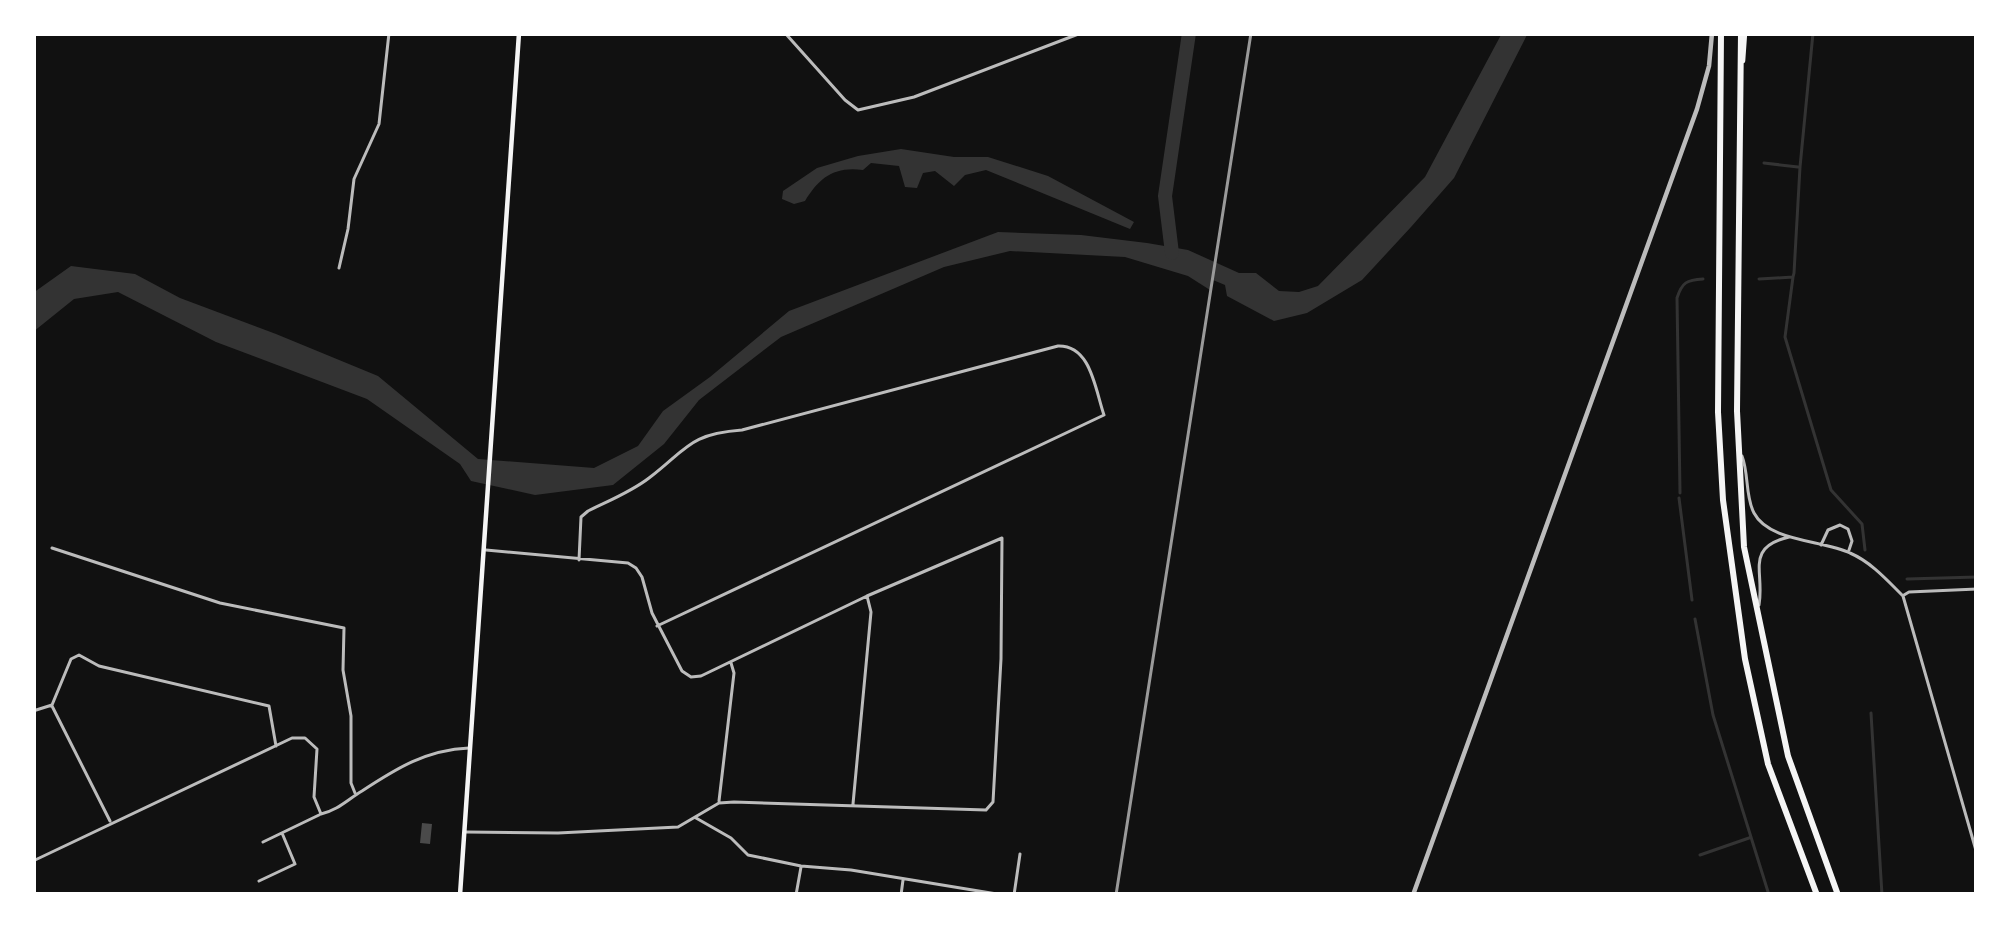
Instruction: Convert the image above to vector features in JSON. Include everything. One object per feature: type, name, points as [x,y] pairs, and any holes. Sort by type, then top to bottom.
[{"type":"highway","points":[[1716,33],[1718,412],[1725,517],[1745,659],[1768,764],[1817,895]]},
{"type":"highway","points":[[1743,33],[1738,448],[1744,547],[1788,756],[1838,895]]},
{"type":"main road","points":[[460,895],[519,33]]},
{"type":"street","points":[[339,268],[354,179],[379,124],[389,33]]},
{"type":"street","points":[[785,33],[858,110],[914,97],[1081,33]]},
{"type":"street","points":[[1413,895],[1697,109],[1716,33]]},
{"type":"street","points":[[579,560],[581,517],[648,479],[673,455],[706,434],[742,430],[1058,346],[1078,350],[1085,359],[1104,415],[658,626]]},
{"type":"street","points":[[1738,448],[1749,477],[1750,502],[1768,528],[1848,551],[1903,596],[1977,854]]},
{"type":"street","points":[[1821,544],[1828,530],[1840,525],[1848,529],[1848,551]]},
{"type":"street","points":[[1756,614],[1761,554],[1769,543],[1791,536]]},
{"type":"street","points":[[465,832],[678,827],[719,803],[986,810],[993,802],[1002,538],[691,677],[682,671],[658,626],[642,577],[628,563],[484,550]]},
{"type":"street","points":[[52,548],[220,603],[344,628],[343,670],[352,716],[355,795]]},
{"type":"street","points":[[1903,596],[1977,589]]},
{"type":"street","points":[[853,804],[871,612],[867,596]]},
{"type":"street","points":[[112,824],[52,705],[71,659],[80,656],[99,666],[269,706],[276,746]]},
{"type":"street","points":[[719,803],[734,673],[731,662]]},
{"type":"street","points":[[33,711],[52,705]]},
{"type":"street","points":[[33,861],[292,738],[305,738],[317,749],[314,796],[321,814]]},
{"type":"street","points":[[263,842],[336,810],[422,755],[470,748]]},
{"type":"street","points":[[694,818],[731,838],[748,855],[1003,895]]},
{"type":"street","points":[[259,881],[295,865],[282,833]]},
{"type":"street","points":[[1014,895],[1020,854]]},
{"type":"street","points":[[796,895],[801,866]]},
{"type":"street","points":[[901,895],[903,880]]},
{"type":"shaded area","points":[[1502,33],[1528,33],[1454,178],[1362,280],[1307,313],[1274,321],[1227,296],[1225,285],[1213,280],[1210,290],[1188,276],[1125,257],[1010,251],[944,267],[781,337],[699,400],[664,444],[613,485],[535,495],[471,481],[460,464],[367,399],[216,342],[118,292],[74,299],[33,332],[33,293],[71,266],[135,274],[180,298],[378,376],[478,459],[594,468],[638,446],[663,411],[789,311],[998,232],[1147,243],[1188,250],[1239,273],[1256,273],[1279,291],[1318,286],[1425,177]]},
{"type":"shaded area","points":[[901,149],[988,157],[1048,176],[1134,222],[1130,229],[986,170],[965,175],[954,186],[935,171],[923,173],[917,188],[905,187],[899,166],[871,163],[863,170],[828,175],[805,201],[794,204],[782,199],[783,191],[817,168]]},
{"type":"building","points":[[422,823],[432,824],[430,844],[420,843]]},
{"type":"waterway","points":[[1172,253],[1165,196],[1189,33]]},
{"type":"waterway","points":[[1759,279],[1793,277],[1794,273],[1813,33]]},
{"type":"waterway","points":[[1764,163],[1798,167]]},
{"type":"waterway","points":[[1793,277],[1785,337],[1831,490],[1862,524],[1865,550]]},
{"type":"waterway","points":[[1680,493],[1677,298],[1686,283],[1703,279]]},
{"type":"waterway","points":[[1679,498],[1692,600]]},
{"type":"waterway","points":[[1907,579],[1977,577]]},
{"type":"waterway","points":[[1695,619],[1713,715],[1769,895]]},
{"type":"waterway","points":[[1871,713],[1882,895]]},
{"type":"waterway","points":[[1700,855],[1749,838]]},
{"type":"railway","points":[[1116,895],[1251,33]]}]
